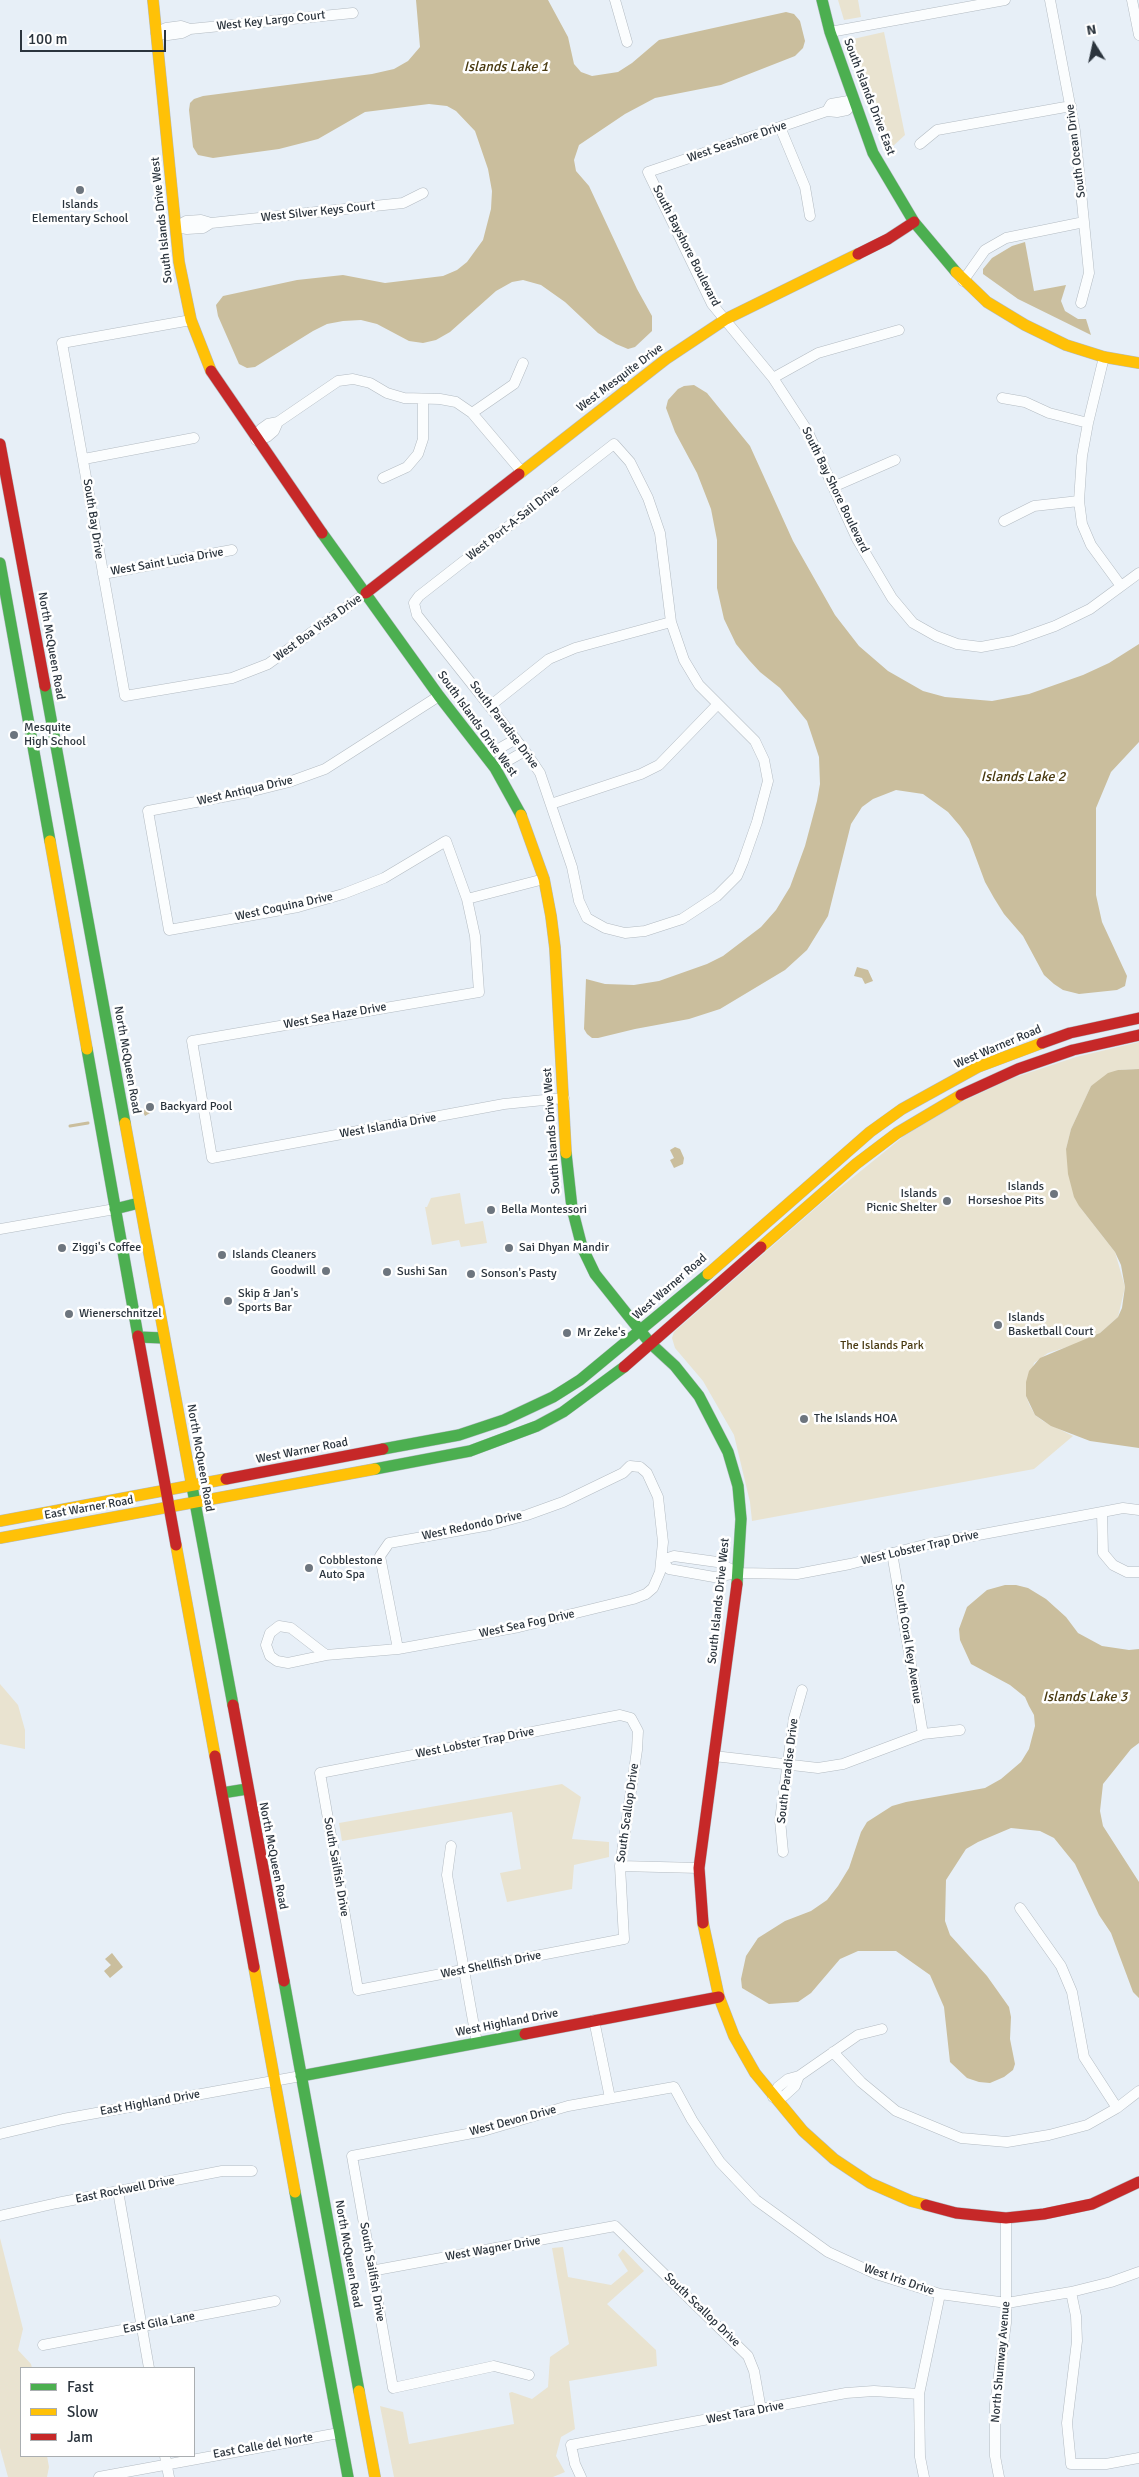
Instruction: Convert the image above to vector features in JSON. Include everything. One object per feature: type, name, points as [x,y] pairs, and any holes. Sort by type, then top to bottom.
[{"type":"main road","name":"South Islands Drive West","points":[[153,0],[179,262],[191,320],[212,374],[256,440],[439,696],[495,768],[514,800],[529,834],[544,879],[555,948],[567,1177],[572,1208],[582,1247],[595,1274],[650,1343],[675,1366],[699,1396],[728,1452],[738,1486],[741,1519],[738,1573],[699,1868],[700,1908],[708,1954],[719,1997],[734,2036],[755,2074],[803,2131],[822,2148],[870,2183],[912,2201],[956,2213],[1006,2218],[1044,2214],[1092,2204],[1139,2182]]},
{"type":"main road","name":"South Islands Drive East","points":[[822,0],[830,32],[873,153],[914,222],[964,281],[988,302],[1025,325],[1066,345],[1104,358],[1139,363]]},
{"type":"main road","name":"West Mesquite Drive","points":[[366,593],[649,371],[726,319],[888,239],[914,222]]},
{"type":"main road","name":"North McQueen Road","points":[[0,444],[375,2477]]},
{"type":"main road","points":[[0,563],[138,1337],[348,2477]]},
{"type":"main road","name":"West Warner Road","points":[[179,1488],[451,1437],[504,1420],[553,1397],[580,1380],[641,1331],[863,1138],[902,1109],[978,1067],[1011,1053],[1070,1033],[1139,1018]]},
{"type":"main road","points":[[194,1503],[455,1454],[494,1444],[537,1426],[563,1412],[593,1392],[856,1164],[897,1133],[968,1091],[1018,1069],[1073,1050],[1139,1035]]},
{"type":"main road","points":[[115,1209],[140,1204]]},
{"type":"main road","points":[[138,1337],[164,1338]]},
{"type":"main road","points":[[451,1437],[455,1454]]},
{"type":"main road","name":"East Warner Road","points":[[0,1521],[179,1488]]},
{"type":"main road","name":"East Warner Road","points":[[0,1538],[194,1503]]},
{"type":"main road","points":[[222,1793],[247,1789]]},
{"type":"main road","name":"West Highland Drive","points":[[300,2076],[719,1997]]},
{"type":"street","points":[[830,32],[1005,0]]},
{"type":"street","name":"South Ocean Drive","points":[[1050,0],[1071,106],[1084,222],[1089,273],[1081,302]]},
{"type":"street","points":[[1132,0],[1139,35]]},
{"type":"street","points":[[618,1],[627,42]]},
{"type":"street","name":"West Key Largo Court","points":[[156,32],[166,28],[181,26],[190,29],[353,13]]},
{"type":"street","name":"West Seashore Drive","points":[[648,172],[827,111],[847,110],[854,100]]},
{"type":"street","points":[[920,144],[937,130],[1071,106]]},
{"type":"street","points":[[780,127],[804,187],[810,216]]},
{"type":"street","name":"South Bayshore Boulevard","points":[[648,172],[712,304],[726,319]]},
{"type":"street","name":"West Silver Keys Court","points":[[176,227],[186,221],[201,220],[211,223],[403,203],[423,193]]},
{"type":"street","points":[[964,281],[986,250],[1006,238],[1084,222]]},
{"type":"street","name":"South Bay Shore Boulevard","points":[[726,319],[773,378],[807,430],[857,539],[892,598],[913,623],[936,636],[958,644],[980,647],[1013,640],[1055,626],[1090,609],[1139,573]]},
{"type":"street","name":"South Bay Drive","points":[[125,696],[62,343],[191,320]]},
{"type":"street","points":[[773,378],[818,353],[899,330]]},
{"type":"street","points":[[1104,358],[1082,456],[1080,501],[1082,524],[1091,545],[1121,586]]},
{"type":"street","points":[[472,413],[514,384],[523,363]]},
{"type":"street","points":[[256,440],[262,429],[268,424],[278,422],[338,381],[353,379],[370,383],[387,393],[404,398],[440,399],[456,402],[472,413],[522,472]]},
{"type":"street","points":[[1002,398],[1025,402],[1049,413],[1088,423]]},
{"type":"street","points":[[383,478],[407,467],[418,454],[423,438],[423,400]]},
{"type":"street","points":[[84,460],[194,438]]},
{"type":"street","name":"West Port-A-Sail Drive","points":[[414,603],[419,596],[614,444],[630,462],[648,498],[660,533],[670,622]]},
{"type":"street","points":[[832,487],[896,460]]},
{"type":"street","points":[[1004,520],[1034,506],[1080,501]]},
{"type":"street","name":"West Saint Lucia Drive","points":[[102,574],[232,550]]},
{"type":"street","name":"West Boa Vista Drive","points":[[125,696],[232,678],[268,664],[366,593]]},
{"type":"street","name":"South Paradise Drive","points":[[414,603],[417,615],[526,751],[540,774],[572,867],[579,901],[587,918],[605,928],[625,933],[645,931],[682,920],[717,896],[736,876],[758,822],[768,781],[764,760],[755,742],[717,704]]},
{"type":"street","points":[[490,706],[549,659],[575,648],[670,622],[684,660],[699,685],[717,704],[659,765],[641,774],[551,804]]},
{"type":"street","name":"West Antiqua Drive","points":[[169,930],[148,811],[249,792],[289,782],[325,769],[439,696]]},
{"type":"street","points":[[486,756],[516,739]]},
{"type":"street","points":[[495,768],[526,751]]},
{"type":"street","name":"West Coquina Drive","points":[[169,930],[298,907],[343,894],[384,878],[446,841],[467,899]]},
{"type":"street","points":[[467,899],[544,879]]},
{"type":"street","name":"West Sea Haze Drive","points":[[212,1158],[192,1041],[479,992],[475,936],[467,899]]},
{"type":"street","name":"West Islandia Drive","points":[[212,1158],[504,1104],[564,1098]]},
{"type":"street","points":[[0,1229],[115,1209]]},
{"type":"street","name":"West Redondo Drive","points":[[398,1650],[380,1563],[380,1556],[389,1543],[490,1525],[527,1515],[562,1502],[623,1473],[630,1466],[640,1467],[652,1481],[658,1497],[663,1528],[662,1560]]},
{"type":"street","name":"West Lobster Trap Drive","points":[[738,1573],[797,1574],[924,1545],[1123,1508],[1139,1510]]},
{"type":"street","points":[[1102,1512],[1103,1552],[1113,1565],[1127,1572],[1139,1572]]},
{"type":"street","name":"South Coral Key Avenue","points":[[892,1553],[923,1734]]},
{"type":"street","points":[[674,1556],[717,1562],[738,1573],[714,1577],[669,1569],[662,1560],[674,1556]]},
{"type":"street","name":"West Sea Fog Drive","points":[[326,1655],[291,1628],[279,1626],[270,1633],[266,1645],[270,1656],[277,1661],[288,1663],[326,1655],[398,1650],[519,1627],[640,1597],[653,1588],[662,1560]]},
{"type":"street","name":"South Paradise Drive","points":[[783,1852],[780,1820],[794,1718],[802,1690]]},
{"type":"street","name":"West Lobster Trap Drive","points":[[320,1773],[620,1715],[631,1718]]},
{"type":"street","name":"South Scallop Drive","points":[[624,1939],[620,1866],[637,1750],[638,1731],[631,1718]]},
{"type":"street","points":[[714,1756],[818,1768],[843,1764],[923,1734],[960,1730]]},
{"type":"street","name":"South Sailfish Drive","points":[[320,1773],[358,1990]]},
{"type":"street","points":[[451,1846],[447,1875],[477,2044]]},
{"type":"street","points":[[620,1866],[699,1868]]},
{"type":"street","points":[[1020,1908],[1061,1966],[1072,1992],[1084,2057],[1117,2108]]},
{"type":"street","name":"West Shellfish Drive","points":[[358,1990],[624,1939]]},
{"type":"street","points":[[594,2020],[610,2098]]},
{"type":"street","points":[[773,2097],[778,2086],[788,2079],[799,2076],[858,2035],[882,2029]]},
{"type":"street","points":[[833,2052],[861,2082],[896,2111],[961,2138],[1007,2142],[1049,2135],[1087,2125],[1117,2108],[1139,2091]]},
{"type":"street","name":"East Highland Drive","points":[[0,2134],[63,2119],[300,2076]]},
{"type":"street","name":"West Devon Drive","points":[[352,2156],[483,2131],[568,2106],[674,2087]]},
{"type":"street","name":"West Iris Drive","points":[[674,2087],[692,2120],[720,2162],[756,2200],[790,2227],[828,2252],[876,2274],[940,2294],[1006,2302],[1071,2292],[1111,2282],[1139,2272]]},
{"type":"street","name":"South Sailfish Drive","points":[[352,2156],[393,2388],[494,2366],[529,2376]]},
{"type":"street","name":"East Rockwell Drive","points":[[0,2216],[222,2171],[252,2171]]},
{"type":"street","points":[[118,2191],[149,2367]]},
{"type":"street","name":"North Shumway Avenue","points":[[999,2477],[995,2456],[995,2404],[1006,2302],[1006,2218]]},
{"type":"street","name":"South Scallop Drive","points":[[615,2226],[748,2356],[754,2370],[761,2410]]},
{"type":"street","name":"West Wagner Drive","points":[[371,2271],[615,2226]]},
{"type":"street","points":[[1071,2292],[1076,2316],[1077,2341],[1067,2422],[1071,2464],[1106,2464],[1139,2458]]},
{"type":"street","points":[[924,2477],[920,2457],[919,2394],[940,2294]]},
{"type":"street","name":"East Gila Lane","points":[[43,2345],[275,2302]]},
{"type":"street","name":"West Tara Drive","points":[[581,2477],[574,2464],[571,2445],[846,2393],[874,2391],[919,2394]]},
{"type":"street","name":"East Calle del Norte","points":[[195,2456],[340,2433]]},
{"type":"street","name":"East Calle del Norte","points":[[99,2477],[185,2457]]},
{"type":"street","points":[[166,2460],[169,2477]]},
{"type":"green space","points":[[838,0],[858,0],[861,17],[844,20]]},
{"type":"green space","points":[[884,32],[905,135],[892,147],[874,106],[865,77],[850,45],[853,39]]},
{"type":"green space","name":"The Islands Park","points":[[1139,1042],[1139,1069],[1118,1070],[1091,1086],[1071,1129],[1066,1149],[1079,1206],[1115,1252],[1125,1287],[1118,1317],[1100,1333],[1086,1341],[1048,1353],[1034,1363],[1026,1396],[1030,1406],[1035,1415],[1043,1421],[1073,1436],[1034,1469],[752,1521],[750,1502],[734,1435],[703,1381],[675,1348],[672,1338],[674,1332],[825,1200],[904,1136],[957,1104],[1013,1078],[1076,1057]]},
{"type":"green space","points":[[460,1193],[465,1224],[483,1221],[487,1243],[461,1247],[459,1240],[432,1245],[425,1207],[427,1207],[431,1198]]},
{"type":"green space","points":[[0,1684],[18,1705],[25,1730],[25,1749],[0,1744]]},
{"type":"green space","points":[[562,1784],[581,1797],[572,1839],[609,1842],[609,1857],[574,1865],[572,1889],[507,1902],[500,1873],[521,1869],[512,1812],[342,1841],[339,1823]]},
{"type":"green space","points":[[0,2238],[23,2329],[18,2350],[32,2367],[20,2367],[20,2457],[47,2457],[49,2467],[47,2477],[8,2477],[0,2448]]},
{"type":"green space","points":[[563,2247],[568,2277],[611,2285],[628,2271],[618,2255],[623,2249],[644,2271],[607,2304],[656,2350],[657,2366],[569,2381],[575,2429],[561,2437],[556,2456],[565,2472],[553,2477],[394,2477],[380,2406],[403,2412],[409,2444],[514,2424],[509,2393],[512,2392],[532,2399],[548,2387],[550,2357],[569,2344],[552,2248]]},
{"type":"water","name":"Islands Lake 1","points":[[416,0],[548,0],[568,37],[574,64],[581,72],[592,76],[618,72],[632,63],[659,40],[786,12],[794,14],[800,21],[805,41],[803,48],[795,56],[721,85],[655,98],[625,114],[579,145],[574,160],[576,171],[589,186],[637,289],[652,316],[652,331],[635,347],[628,349],[616,344],[598,333],[565,302],[541,285],[523,280],[512,282],[496,291],[450,332],[436,340],[423,343],[409,341],[377,324],[361,320],[343,321],[327,324],[313,331],[255,367],[247,368],[239,364],[218,316],[216,305],[223,296],[297,280],[343,275],[385,283],[443,276],[457,270],[467,262],[483,240],[491,209],[492,191],[488,169],[475,131],[456,111],[447,106],[429,104],[365,112],[318,139],[279,149],[213,158],[198,155],[193,147],[189,110],[190,103],[194,99],[203,96],[372,74],[394,69],[408,61],[420,47]]},
{"type":"water","points":[[1025,242],[1034,291],[1066,285],[1061,301],[1065,311],[1078,319],[1086,319],[1091,335],[1018,299],[983,274],[983,269],[992,258],[1012,246]]},
{"type":"water","name":"Islands Lake 2","points":[[694,385],[707,393],[750,446],[793,541],[835,615],[859,646],[888,671],[923,691],[945,697],[992,701],[1029,694],[1083,675],[1109,663],[1139,644],[1139,742],[1111,772],[1096,808],[1096,895],[1102,922],[1127,976],[1125,986],[1117,990],[1079,994],[1063,990],[1054,984],[1044,975],[1023,936],[1004,914],[994,898],[985,882],[969,839],[960,826],[948,812],[923,794],[896,790],[873,799],[862,807],[851,824],[828,916],[807,950],[785,970],[720,1009],[689,1019],[598,1038],[592,1038],[587,1034],[584,1029],[586,979],[605,984],[634,985],[659,981],[707,964],[723,956],[761,927],[776,910],[790,887],[805,846],[820,784],[819,757],[807,721],[780,688],[760,672],[749,660],[736,644],[724,619],[717,588],[717,540],[711,509],[697,473],[675,432],[666,408],[668,400],[678,389]]},
{"type":"water","points":[[857,967],[868,970],[873,981],[865,984],[862,978],[854,976]]},
{"type":"water","points":[[1139,1069],[1139,1448],[1090,1441],[1051,1426],[1035,1415],[1026,1396],[1026,1382],[1029,1371],[1040,1358],[1100,1333],[1118,1317],[1122,1308],[1125,1287],[1121,1265],[1115,1252],[1074,1197],[1068,1174],[1066,1149],[1071,1129],[1091,1086],[1108,1073],[1118,1070]]},
{"type":"water","name":"Backyard Pool","points":[[149,1103],[154,1105],[155,1110],[145,1116],[143,1112]]},
{"type":"water","points":[[675,1147],[680,1149],[684,1158],[683,1164],[674,1168],[670,1160],[674,1158],[670,1150]]},
{"type":"water","name":"Islands Lake 3","points":[[1005,1585],[1028,1588],[1046,1599],[1066,1617],[1078,1633],[1102,1646],[1129,1650],[1139,1649],[1139,1743],[1131,1749],[1103,1784],[1100,1811],[1103,1826],[1139,1882],[1139,1998],[1133,1992],[1111,1933],[1099,1915],[1075,1864],[1054,1838],[1040,1831],[1011,1828],[978,1842],[966,1849],[946,1880],[945,1921],[950,1935],[987,1976],[1009,2007],[1011,2017],[1010,2039],[1015,2064],[1013,2070],[1004,2077],[990,2083],[967,2078],[950,2062],[944,2007],[930,1975],[896,1951],[858,1951],[840,1959],[811,1993],[798,2002],[769,2004],[742,1988],[741,1979],[746,1956],[758,1938],[785,1921],[811,1911],[827,1900],[849,1868],[861,1832],[867,1822],[892,1806],[985,1788],[1001,1779],[1021,1762],[1029,1749],[1035,1726],[1034,1715],[1025,1697],[1010,1685],[971,1664],[960,1640],[959,1629],[967,1607],[987,1590]]},
{"type":"water","points":[[112,1953],[123,1967],[110,1978],[104,1971],[111,1965],[105,1959]]},
{"type":"waterway","points":[[70,1126],[88,1123]]},
{"type":"traffic: fast","points":[[822,0],[830,32],[873,153],[914,222],[956,272]]},
{"type":"traffic: fast","points":[[322,533],[439,696],[495,768],[521,815]]},
{"type":"traffic: fast","points":[[0,563],[50,841]]},
{"type":"traffic: fast","points":[[45,686],[125,1123]]},
{"type":"traffic: fast","points":[[87,1049],[138,1336]]},
{"type":"traffic: fast","points":[[566,1153],[572,1208],[582,1247],[595,1274],[650,1343],[675,1366],[699,1396],[728,1452],[738,1486],[741,1519],[737,1584]]},
{"type":"traffic: fast","points":[[115,1209],[139,1203]]},
{"type":"traffic: fast","points":[[383,1449],[459,1435],[504,1420],[553,1397],[580,1380],[708,1274]]},
{"type":"traffic: fast","points":[[138,1337],[164,1338]]},
{"type":"traffic: fast","points":[[375,1469],[470,1451],[537,1426],[563,1412],[624,1367]]},
{"type":"traffic: fast","points":[[191,1481],[233,1705]]},
{"type":"traffic: fast","points":[[222,1793],[247,1789]]},
{"type":"traffic: fast","points":[[284,1981],[359,2391]]},
{"type":"traffic: fast","points":[[301,2076],[525,2034]]},
{"type":"traffic: fast","points":[[295,2192],[348,2477]]},
{"type":"traffic: slow","points":[[153,0],[179,262],[191,320],[211,371]]},
{"type":"traffic: slow","points":[[519,474],[666,359],[726,319],[858,254]]},
{"type":"traffic: slow","points":[[956,272],[987,302],[1025,325],[1066,345],[1104,357],[1139,363]]},
{"type":"traffic: slow","points":[[521,815],[544,879],[551,916],[555,948],[566,1153]]},
{"type":"traffic: slow","points":[[50,841],[87,1049]]},
{"type":"traffic: slow","points":[[708,1274],[870,1132],[902,1109],[978,1067],[1042,1043]]},
{"type":"traffic: slow","points":[[761,1247],[856,1164],[897,1133],[961,1095]]},
{"type":"traffic: slow","points":[[125,1123],[191,1481]]},
{"type":"traffic: slow","points":[[0,1538],[375,1469]]},
{"type":"traffic: slow","points":[[0,1521],[226,1479]]},
{"type":"traffic: slow","points":[[176,1545],[215,1756]]},
{"type":"traffic: slow","points":[[703,1923],[719,1997],[734,2036],[755,2073],[803,2131],[834,2159],[870,2183],[911,2201],[926,2205]]},
{"type":"traffic: slow","points":[[254,1967],[295,2192]]},
{"type":"traffic: slow","points":[[359,2391],[375,2477]]},
{"type":"traffic: jam","points":[[858,254],[888,239],[914,222]]},
{"type":"traffic: jam","points":[[211,371],[322,533]]},
{"type":"traffic: jam","points":[[0,444],[45,686]]},
{"type":"traffic: jam","points":[[366,593],[519,474]]},
{"type":"traffic: jam","points":[[1042,1043],[1070,1033],[1139,1018]]},
{"type":"traffic: jam","points":[[961,1095],[1018,1069],[1073,1050],[1139,1035]]},
{"type":"traffic: jam","points":[[624,1367],[761,1247]]},
{"type":"traffic: jam","points":[[138,1336],[176,1545]]},
{"type":"traffic: jam","points":[[226,1479],[383,1449]]},
{"type":"traffic: jam","points":[[703,1923],[699,1868],[737,1584]]},
{"type":"traffic: jam","points":[[233,1705],[284,1981]]},
{"type":"traffic: jam","points":[[215,1756],[254,1967]]},
{"type":"traffic: jam","points":[[525,2034],[719,1997]]},
{"type":"traffic: jam","points":[[926,2205],[956,2213],[1006,2218],[1044,2214],[1092,2204],[1139,2182]]},
{"type":"place","name":"Islands Elementary School","points":[[80,190]]},
{"type":"place","name":"Mesquite High School","points":[[14,735]]},
{"type":"place","name":"Backyard Pool","points":[[150,1107]]},
{"type":"place","name":"Islands Horseshoe Pits","points":[[1054,1194]]},
{"type":"place","name":"Islands Picnic Shelter","points":[[947,1201]]},
{"type":"place","name":"Bella Montessori","points":[[491,1210]]},
{"type":"place","name":"Ziggi's Coffee","points":[[62,1248]]},
{"type":"place","name":"Sai Dhyan Mandir","points":[[509,1248]]},
{"type":"place","name":"Islands Cleaners","points":[[222,1255]]},
{"type":"place","name":"Goodwill","points":[[326,1271]]},
{"type":"place","name":"Sushi San","points":[[387,1272]]},
{"type":"place","name":"Sonson's Pasty","points":[[471,1274]]},
{"type":"place","name":"Skip & Jan's Sports Bar","points":[[228,1301]]},
{"type":"place","name":"Wienerschnitzel","points":[[69,1314]]},
{"type":"place","name":"Islands Basketball Court","points":[[998,1325]]},
{"type":"place","name":"Mr Zeke's","points":[[567,1333]]},
{"type":"place","name":"The Islands HOA","points":[[804,1419]]},
{"type":"place","name":"Cobblestone Auto Spa","points":[[309,1568]]}]
